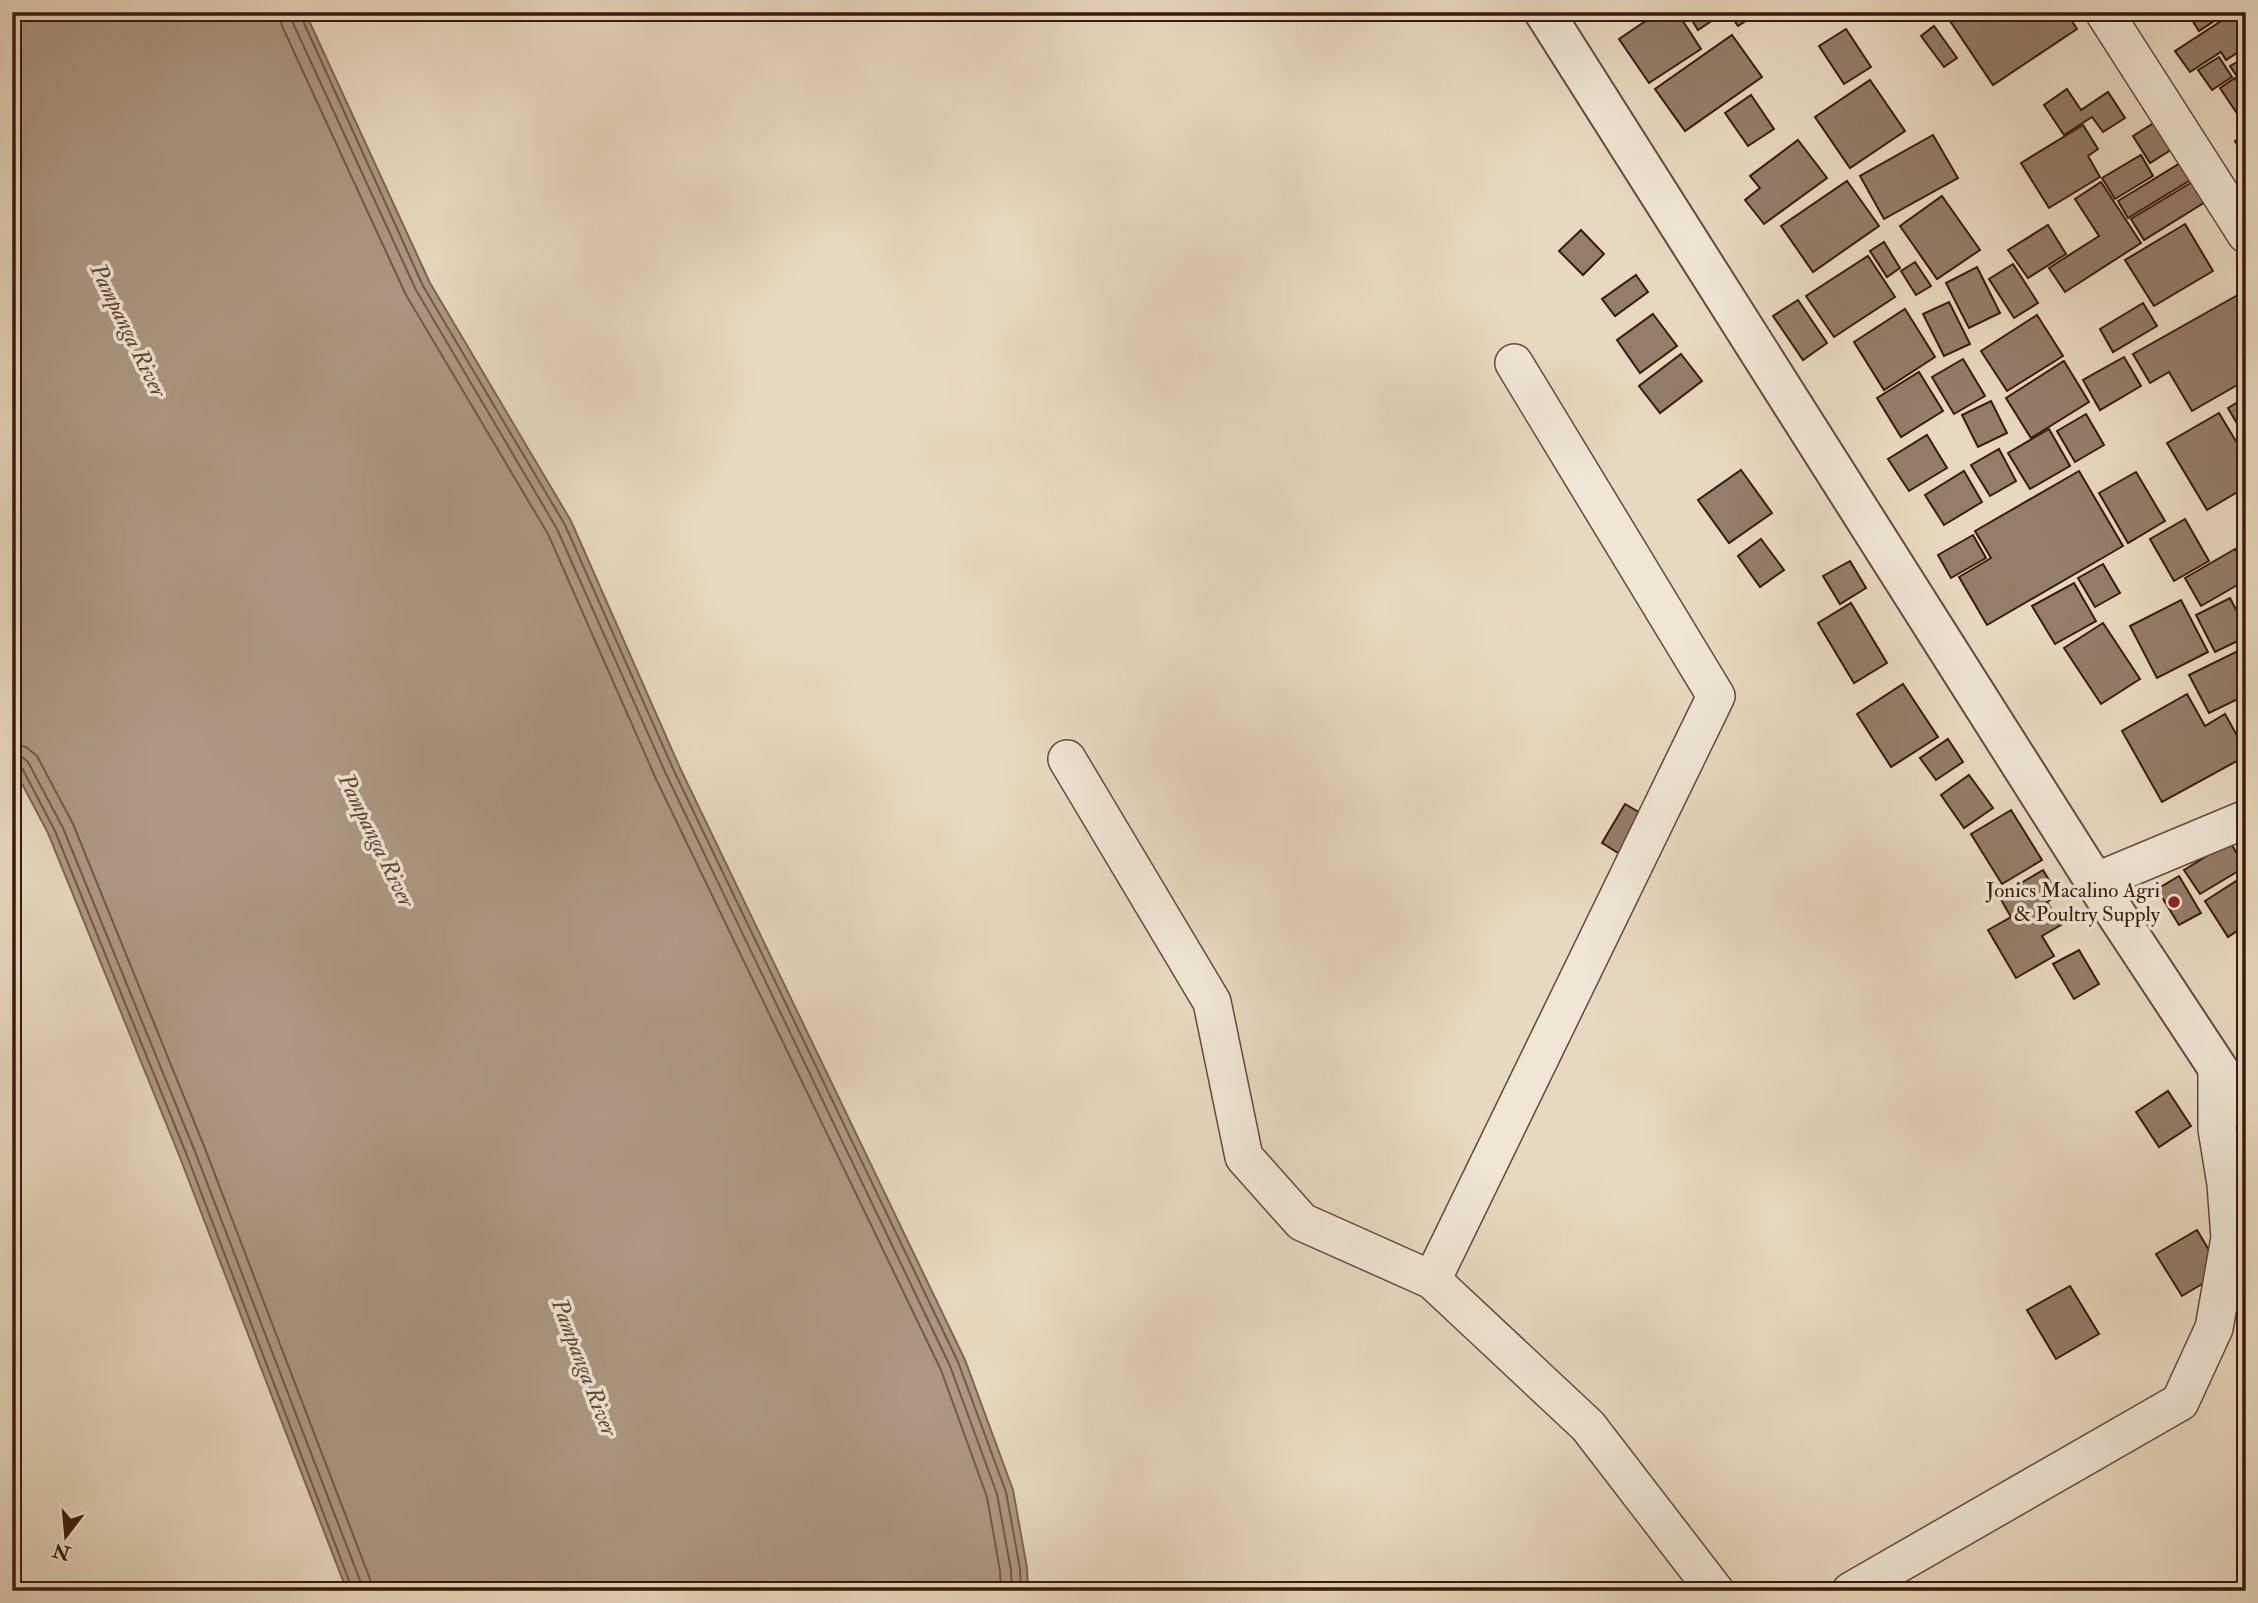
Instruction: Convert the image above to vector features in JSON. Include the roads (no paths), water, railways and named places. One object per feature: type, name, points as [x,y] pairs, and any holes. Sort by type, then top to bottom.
[{"type":"street","points":[[1544,12],[2095,882],[2246,1111]]},
{"type":"street","points":[[2104,12],[2246,234]]},
{"type":"street","points":[[1432,1280],[1716,696],[1514,363]]},
{"type":"street","points":[[1067,759],[1212,1002],[1244,1157],[1302,1222],[1432,1280],[1588,1426],[1715,1591]]},
{"type":"street","points":[[2095,882],[2246,819]]},
{"type":"street","points":[[1851,1591],[2180,1402],[2214,1328],[2230,1238],[2226,1184],[2217,1129],[2217,1068]]},
{"type":"water","name":"Pampanga River","points":[[12,12],[305,12],[430,283],[571,521],[680,768],[965,1360],[1013,1490],[1027,1568],[1028,1591],[347,1591],[179,1155],[48,833],[12,765]]},
{"type":"place","name":"Jonics Macalino Agri & Poultry Supply","points":[[2174,902]]}]
